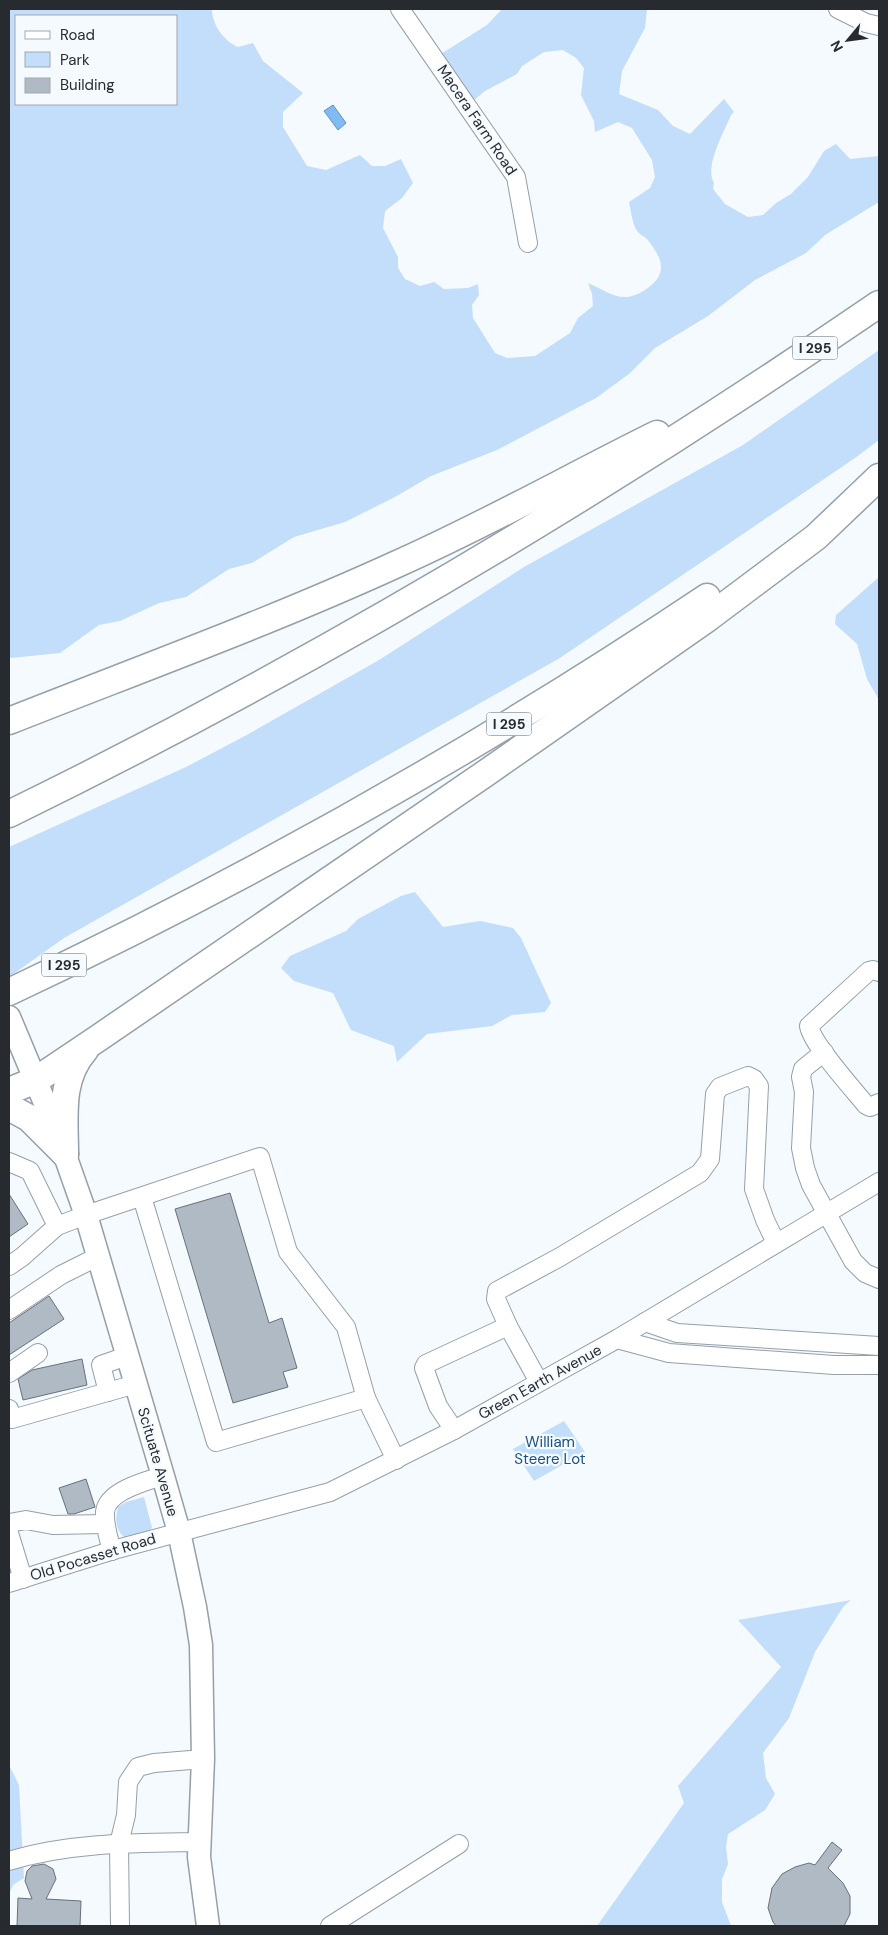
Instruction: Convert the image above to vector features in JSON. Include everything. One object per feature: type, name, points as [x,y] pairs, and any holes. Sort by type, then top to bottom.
[{"type":"highway","name":"I 295","points":[[9,814],[201,716],[357,631],[585,496],[750,391],[879,304]]},
{"type":"highway","points":[[9,721],[284,612],[397,564],[501,514],[672,426],[750,391]]},
{"type":"highway","name":"I 295","points":[[9,992],[212,891],[351,816],[487,737],[679,616],[879,477]]},
{"type":"highway","points":[[9,1091],[36,1080],[97,1039],[478,779],[708,618],[816,537],[879,477]]},
{"type":"highway","points":[[65,1154],[67,1082],[78,1058],[97,1039]]},
{"type":"highway","points":[[9,1107],[29,1118],[65,1154]]},
{"type":"main road","name":"Scituate Avenue","points":[[13,1026],[65,1154],[99,1256],[163,1476],[196,1607],[201,1645],[202,1759],[199,1857],[208,1926]]},
{"type":"street","name":"Macera Farm Road","points":[[400,9],[516,177],[528,243]]},
{"type":"street","points":[[838,9],[866,23],[879,26]]},
{"type":"street","points":[[879,972],[869,971],[809,1026],[810,1032],[824,1052],[866,1105],[870,1107],[879,1103]]},
{"type":"street","points":[[824,1052],[803,1069],[801,1077],[804,1092],[801,1148],[811,1184],[853,1261],[865,1273],[879,1279]]},
{"type":"street","points":[[539,1382],[508,1326],[496,1299],[497,1291],[560,1257],[700,1173],[710,1158],[715,1094],[720,1087],[748,1076],[754,1079],[759,1086],[754,1188],[765,1220],[776,1243]]},
{"type":"street","points":[[9,1266],[57,1226],[260,1157],[288,1252],[346,1327],[366,1398],[396,1460]]},
{"type":"street","points":[[9,1162],[30,1171],[57,1226]]},
{"type":"street","name":"Green Earth Avenue","points":[[178,1532],[330,1492],[396,1460],[454,1430],[617,1339],[879,1182]]},
{"type":"street","points":[[142,1197],[216,1442],[366,1398]]},
{"type":"street","points":[[9,1310],[61,1275],[99,1256]]},
{"type":"street","points":[[646,1322],[677,1333],[879,1346]]},
{"type":"street","points":[[454,1430],[438,1406],[424,1368],[426,1364],[508,1326]]},
{"type":"street","points":[[617,1339],[668,1353],[834,1365],[879,1365]]},
{"type":"street","points":[[9,1374],[38,1353]]},
{"type":"street","points":[[108,1392],[100,1365],[127,1356]]},
{"type":"street","points":[[9,1409],[12,1419],[136,1384]]},
{"type":"street","points":[[112,1551],[105,1524],[105,1510],[108,1503],[129,1487],[163,1476]]},
{"type":"street","points":[[9,1523],[26,1520],[53,1525],[105,1524]]},
{"type":"street","name":"Old Pocasset Road","points":[[16,1581],[178,1532]]},
{"type":"street","points":[[9,1533],[16,1581]]},
{"type":"street","points":[[120,1926],[119,1844],[126,1815],[128,1782],[138,1767],[154,1762],[202,1759]]},
{"type":"street","points":[[9,1862],[33,1854],[119,1844],[200,1842]]},
{"type":"street","points":[[330,1926],[459,1844]]},
{"type":"green space","points":[[9,9],[212,9],[214,21],[228,41],[238,47],[253,43],[263,61],[303,93],[283,112],[283,127],[307,166],[326,170],[360,155],[372,166],[385,166],[401,159],[413,183],[402,198],[385,211],[383,228],[398,257],[398,268],[405,279],[420,286],[434,282],[444,289],[468,288],[478,284],[479,295],[472,305],[473,318],[495,353],[507,358],[535,356],[570,333],[578,318],[593,306],[592,294],[588,283],[610,294],[629,297],[653,284],[658,278],[661,266],[657,253],[647,239],[636,229],[629,202],[650,188],[655,177],[652,160],[632,128],[618,122],[595,132],[594,121],[581,95],[584,68],[576,58],[563,50],[544,52],[522,66],[517,74],[485,91],[467,106],[436,57],[487,25],[502,9],[647,9],[645,28],[622,71],[619,94],[658,110],[673,126],[690,134],[724,99],[734,112],[731,115],[713,159],[711,168],[714,183],[713,189],[725,204],[748,217],[763,215],[776,203],[791,194],[808,177],[824,151],[836,144],[850,159],[879,156],[879,202],[825,235],[806,253],[755,280],[708,316],[655,348],[629,374],[596,398],[497,450],[431,476],[395,497],[345,522],[294,537],[252,563],[229,569],[186,597],[159,603],[120,621],[99,625],[60,653],[11,658],[9,656]]},
{"type":"green space","points":[[879,350],[879,440],[855,458],[560,658],[64,938],[9,977],[9,847],[186,767],[379,660],[524,567],[743,445]]},
{"type":"green space","points":[[879,577],[879,700],[867,679],[857,644],[835,624],[836,615]]},
{"type":"green space","points":[[415,892],[443,927],[480,921],[513,928],[521,938],[551,1003],[545,1012],[512,1015],[492,1026],[427,1034],[397,1062],[394,1046],[351,1030],[333,993],[294,981],[281,968],[290,956],[346,931],[358,919],[401,896]]},
{"type":"green space","name":"William Steere Lot","points":[[564,1421],[585,1452],[534,1481],[513,1449]]},
{"type":"green space","points":[[144,1497],[152,1528],[146,1534],[125,1538],[119,1531],[117,1524],[118,1507],[126,1502]]},
{"type":"green space","points":[[851,1600],[843,1607],[815,1652],[789,1718],[763,1753],[766,1778],[775,1794],[765,1810],[728,1834],[726,1847],[728,1864],[722,1879],[722,1902],[731,1926],[597,1926],[684,1803],[678,1786],[781,1667],[738,1620]]},
{"type":"green space","points":[[9,1765],[19,1785],[24,1878],[13,1885],[9,1894]]},
{"type":"water","points":[[333,105],[346,123],[338,130],[324,111]]},
{"type":"building","points":[[230,1193],[269,1323],[282,1318],[297,1368],[283,1372],[288,1387],[233,1403],[175,1209]]},
{"type":"building","points":[[9,1194],[28,1224],[9,1237]]},
{"type":"building","points":[[49,1296],[64,1319],[9,1355],[9,1323]]},
{"type":"building","points":[[82,1359],[87,1385],[23,1400],[18,1379],[32,1370]]},
{"type":"building","points":[[86,1479],[95,1507],[74,1514],[68,1514],[59,1488]]},
{"type":"building","points":[[832,1842],[842,1850],[828,1868],[843,1883],[850,1896],[850,1914],[844,1926],[776,1926],[768,1908],[772,1888],[782,1874],[795,1867],[809,1863],[815,1865]]},
{"type":"building","points":[[44,1864],[53,1869],[56,1879],[46,1899],[81,1901],[80,1926],[17,1926],[18,1898],[32,1899],[25,1881],[27,1871],[32,1866]]}]
